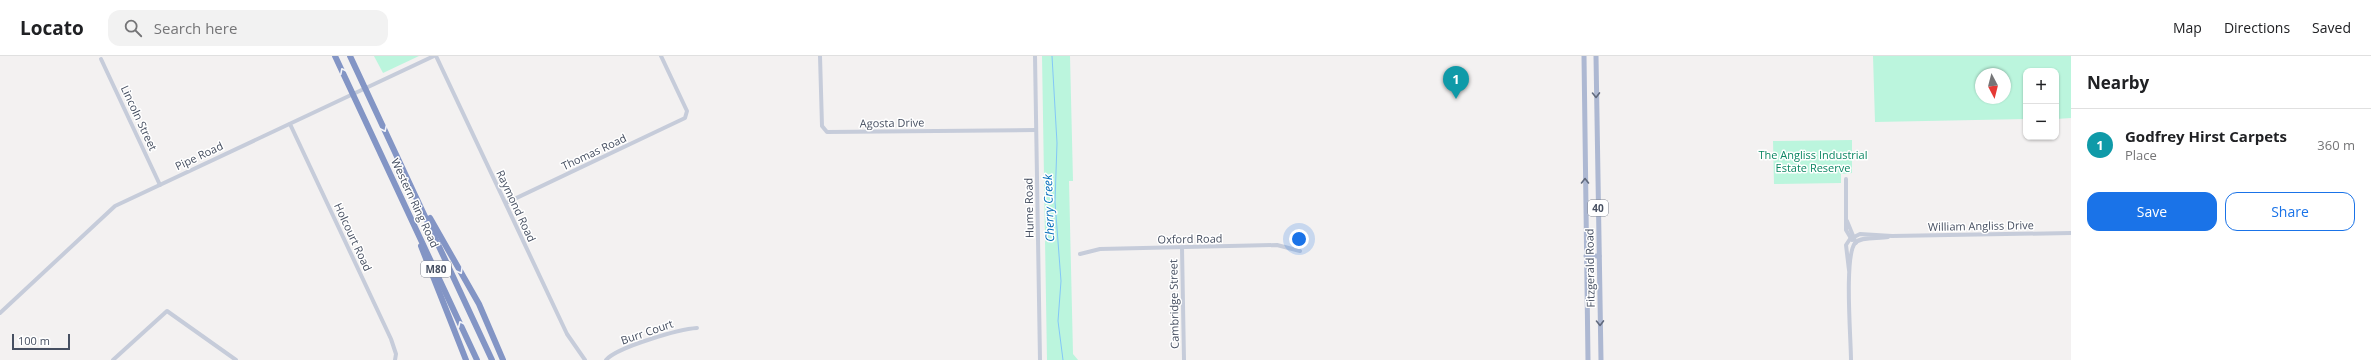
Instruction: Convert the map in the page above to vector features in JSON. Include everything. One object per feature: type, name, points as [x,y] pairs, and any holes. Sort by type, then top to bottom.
[{"type":"highway","name":"Western Ring Road","points":[[335,56],[477,360]]},
{"type":"highway","name":"Western Ring Road","points":[[350,56],[492,360]]},
{"type":"highway","points":[[412,189],[472,293],[503,360]]},
{"type":"highway","points":[[406,210],[466,360]]},
{"type":"main road","name":"Fitzgerald Road","points":[[1584,56],[1588,360]]},
{"type":"main road","name":"Fitzgerald Road","points":[[1596,56],[1601,360]]},
{"type":"main road","points":[[1586,256],[1599,256]]},
{"type":"street","name":"Pipe Road","points":[[0,313],[108,211],[160,185],[435,56]]},
{"type":"street","name":"Raymond Road","points":[[435,56],[567,334],[585,360]]},
{"type":"street","name":"Thomas Road","points":[[506,203],[683,120],[687,114],[661,56]]},
{"type":"street","name":"Agosta Drive","points":[[820,56],[822,126],[827,132],[1036,130]]},
{"type":"street","name":"Hume Road","points":[[1035,56],[1040,360]]},
{"type":"street","name":"Lincoln Street","points":[[102,59],[160,185]]},
{"type":"street","name":"Holcourt Road","points":[[290,124],[391,339],[396,354],[395,360]]},
{"type":"street","points":[[1846,179],[1846,230],[1850,239],[1856,243]]},
{"type":"street","points":[[1847,221],[1856,243],[1849,270]]},
{"type":"street","name":"William Angliss Drive","points":[[1850,239],[1854,236],[1872,233],[1892,236]]},
{"type":"street","name":"William Angliss Drive","points":[[1856,243],[1863,240],[1892,236],[2071,233]]},
{"type":"street","points":[[1850,239],[1846,248],[1849,270],[1851,360]]},
{"type":"street","name":"Oxford Road","points":[[1080,254],[1100,249],[1277,245],[1300,251]]},
{"type":"street","name":"Cambridge Street","points":[[1182,248],[1184,360]]},
{"type":"street","points":[[113,360],[167,311],[236,360]]},
{"type":"street","name":"Burr Court","points":[[606,360],[617,352],[677,331],[697,328]]},
{"type":"green space","points":[[374,56],[419,56],[383,73]]},
{"type":"green space","points":[[1042,56],[1070,56],[1073,181],[1069,181],[1073,354],[1078,360],[1047,360]]},
{"type":"green space","points":[[1873,56],[2071,56],[2071,118],[2059,119],[2059,68],[2023,68],[2023,119],[1875,122]]},
{"type":"green space","name":"The Angliss Industrial Estate Reserve","points":[[1852,140],[1852,173],[1841,174],[1841,183],[1774,184],[1773,141]]},
{"type":"waterway","name":"Cherry Creek","points":[[1052,56],[1057,143],[1055,202],[1061,281],[1058,321],[1063,360]]},
{"type":"place","name":"Godfrey Hirst Carpets","points":[[1456,99]]}]
